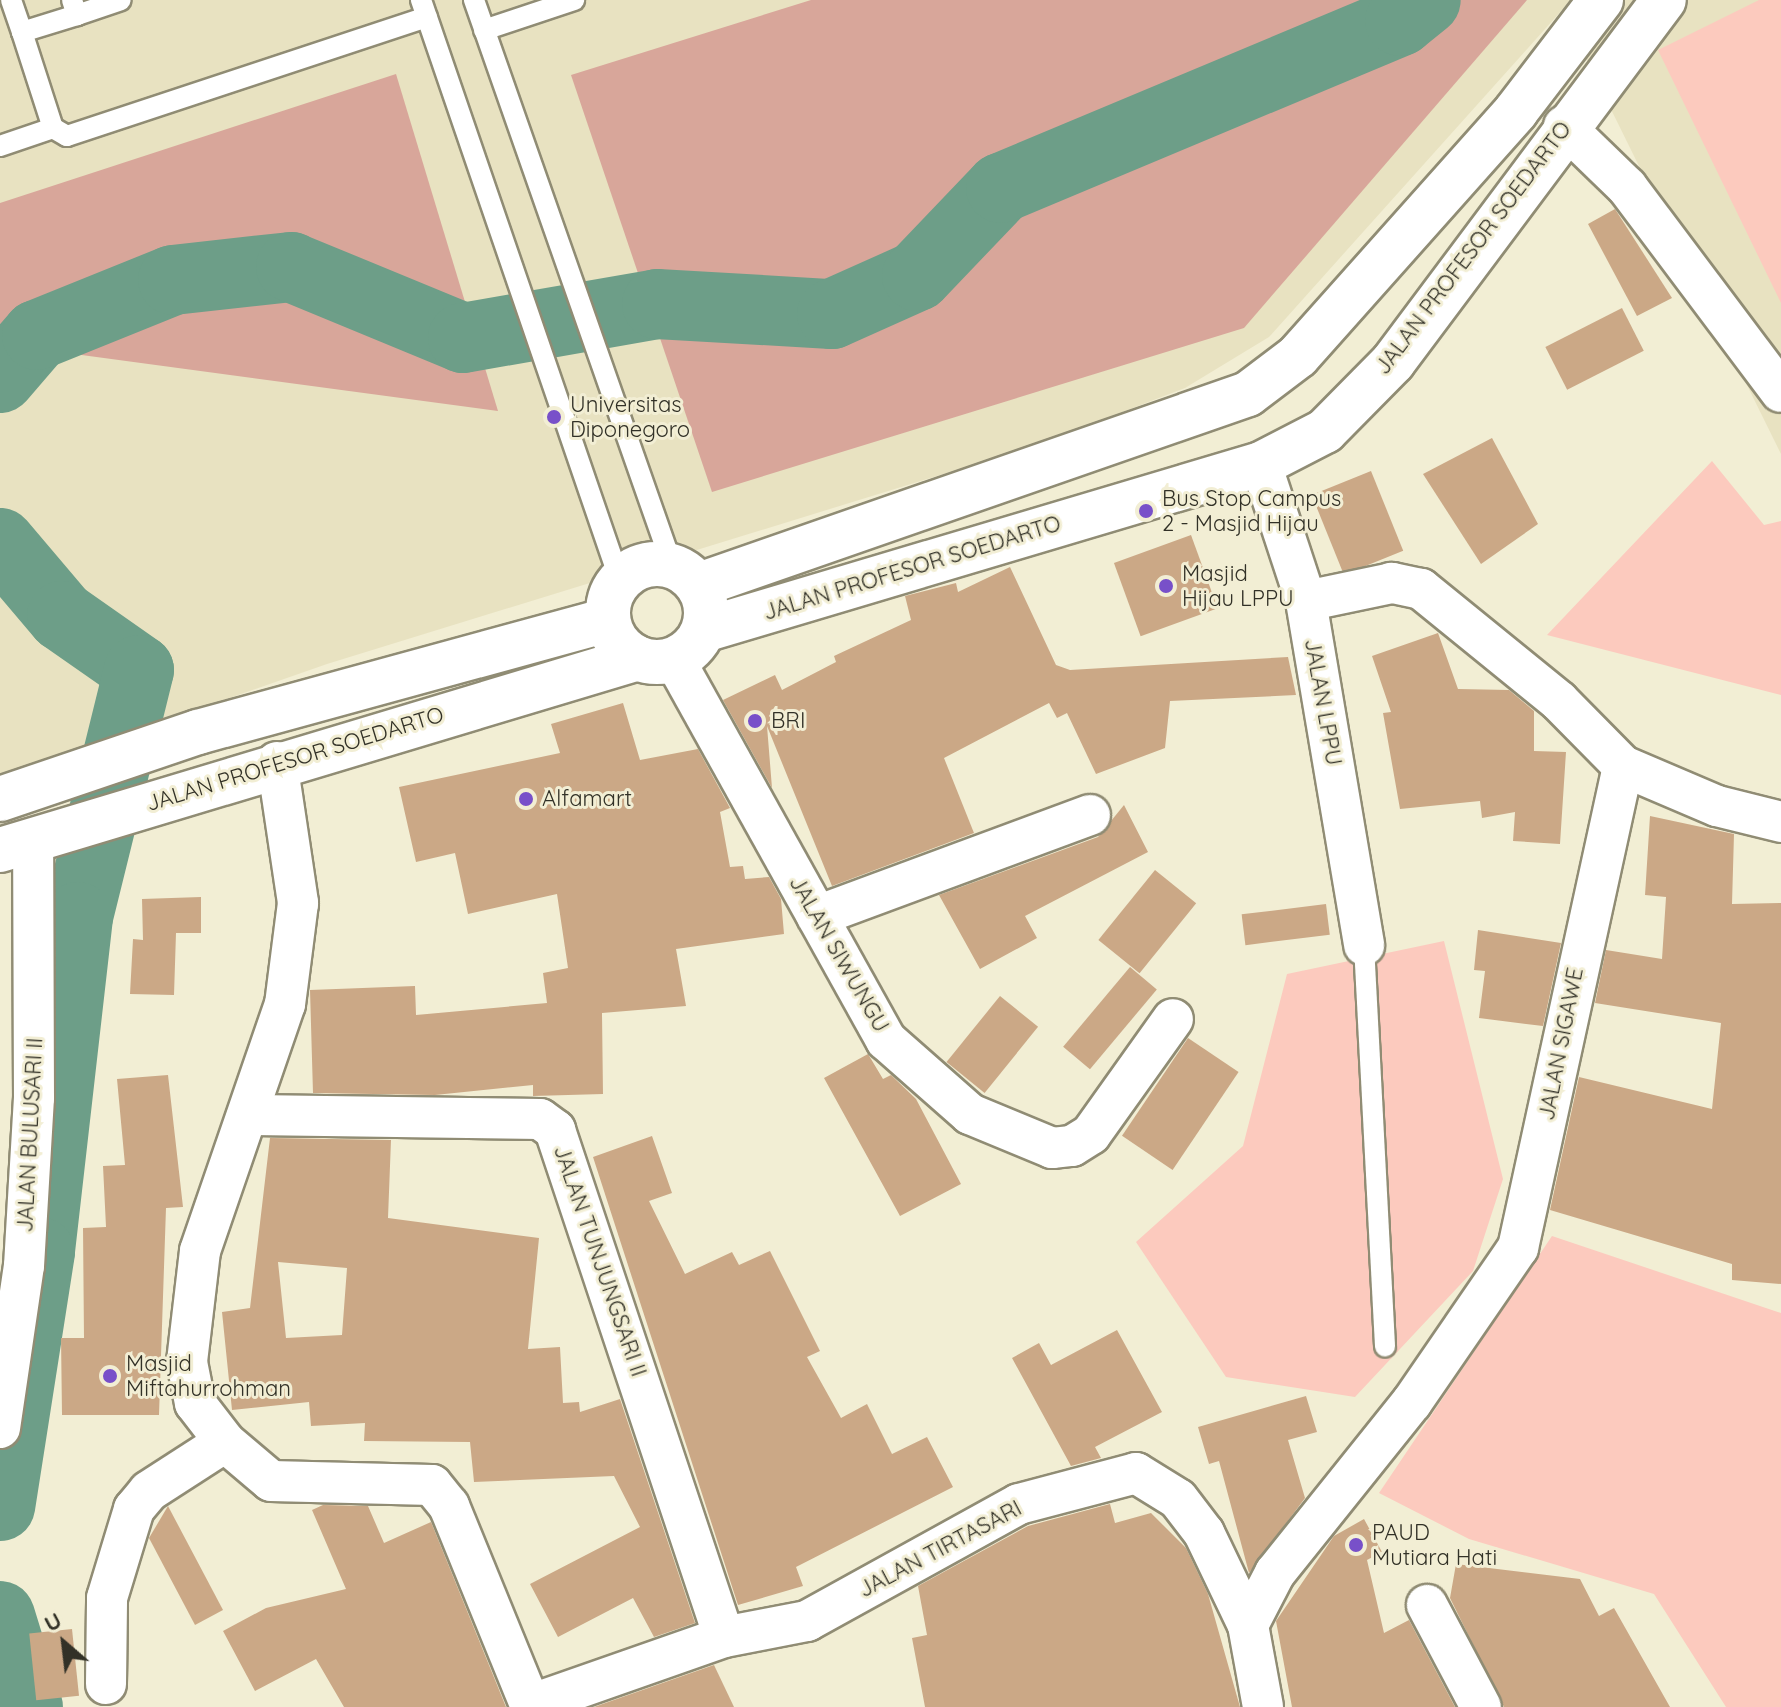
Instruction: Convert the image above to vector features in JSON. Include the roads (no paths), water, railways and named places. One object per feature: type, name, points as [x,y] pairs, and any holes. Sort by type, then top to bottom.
[{"type":"street","points":[[0,799],[198,732],[614,600],[643,565],[685,575],[1248,394],[1298,356],[1516,111],[1601,0]]},
{"type":"street","name":"JALAN PROFESOR SOEDARTO","points":[[34,839],[277,762],[672,649],[1261,464],[1325,431],[1393,362],[1564,126],[1664,0]]},
{"type":"street","points":[[1564,126],[1627,187],[1781,392]]},
{"type":"street","points":[[1248,394],[1261,464]]},
{"type":"street","name":"JALAN LPPU","points":[[1261,464],[1306,601],[1364,945]]},
{"type":"street","points":[[614,600],[615,639],[672,649],[685,575]]},
{"type":"street","points":[[1306,601],[1392,583],[1421,589],[1559,701],[1623,766],[1717,806],[1781,822]]},
{"type":"street","name":"JALAN SIWUNGU","points":[[672,649],[886,1040],[970,1114],[1052,1148],[1091,1134],[1173,1019]]},
{"type":"street","points":[[277,762],[298,903],[285,1004],[253,1115],[215,1193],[187,1362],[195,1403],[225,1442],[271,1481],[432,1485],[449,1506],[531,1706]]},
{"type":"street","name":"JALAN SIGAWE","points":[[1248,1625],[1275,1573],[1412,1402],[1518,1248],[1623,766]]},
{"type":"street","points":[[817,916],[1090,815]]},
{"type":"street","name":"JALAN BULUSARI II","points":[[0,1428],[12,1267],[34,1098],[34,839]]},
{"type":"street","name":"JALAN TUNJUNGSARI II","points":[[253,1115],[540,1119],[555,1130],[724,1637]]},
{"type":"street","points":[[106,1684],[107,1598],[134,1509],[149,1491],[225,1442]]},
{"type":"street","name":"JALAN TIRTASARI","points":[[531,1706],[724,1637],[807,1621],[1019,1504],[1136,1473],[1178,1499],[1204,1533],[1248,1625],[1263,1707]]},
{"type":"street","points":[[1427,1605],[1481,1707]]},
{"type":"lane","points":[[11,0],[53,128],[67,136],[424,9],[505,257],[549,380],[614,600]]},
{"type":"lane","points":[[22,32],[74,7],[121,0]]},
{"type":"lane","points":[[474,0],[589,342],[685,575]]},
{"type":"lane","points":[[484,30],[574,0]]},
{"type":"lane","points":[[0,146],[53,128]]},
{"type":"lane","points":[[1364,945],[1385,1346]]},
{"type":"waterway","points":[[0,378],[37,335],[173,280],[291,267],[463,338],[657,304],[832,314],[917,276],[1001,188],[1400,21],[1426,0]]},
{"type":"waterway","points":[[0,543],[62,616],[139,670],[78,917],[40,1252],[0,1506]]},
{"type":"waterway","points":[[0,1616],[28,1707]]},
{"type":"place","name":"Universitas Diponegoro","points":[[554,417]]},
{"type":"place","name":"Bus Stop Campus 2 - Masjid Hijau","points":[[1146,511]]},
{"type":"place","name":"Masjid Hijau LPPU","points":[[1166,586]]},
{"type":"place","name":"BRI","points":[[755,721]]},
{"type":"place","name":"Alfamart","points":[[526,799]]},
{"type":"place","name":"Masjid Miftahurrohman","points":[[110,1376]]},
{"type":"place","name":"PAUD Mutiara Hati","points":[[1356,1545]]}]
